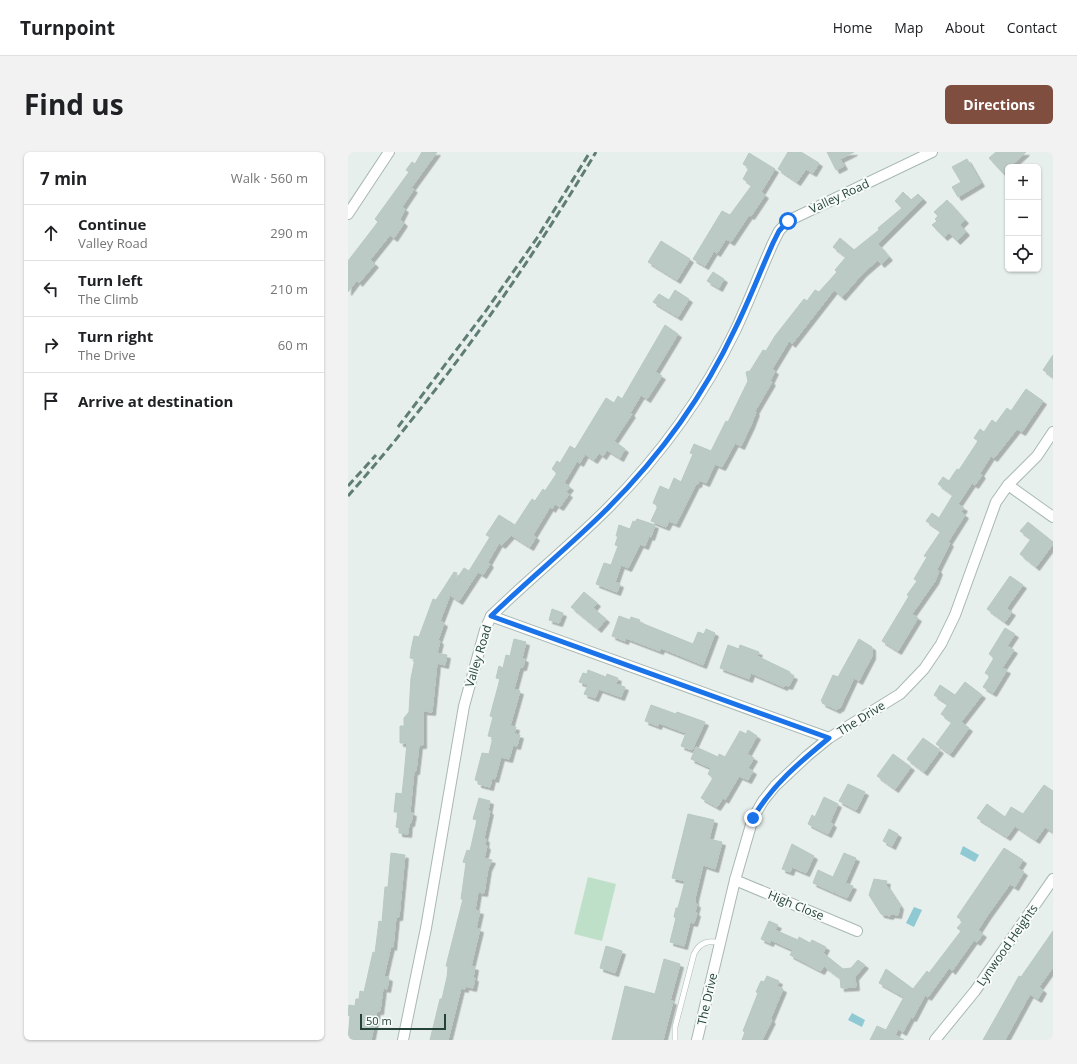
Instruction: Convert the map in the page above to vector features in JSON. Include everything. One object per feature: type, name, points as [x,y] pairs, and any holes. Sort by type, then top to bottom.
[{"type":"street","points":[[348,214],[389,152]]},
{"type":"street","name":"Valley Road","points":[[403,1040],[426,928],[464,706],[478,650],[491,616],[608,509],[641,473],[686,414],[723,354],[736,329],[773,243],[779,231],[788,221],[932,152]]},
{"type":"street","name":"The Drive","points":[[697,1040],[735,880],[753,818],[763,801],[775,786],[829,738],[900,694],[924,669],[941,644],[955,615],[996,502],[1008,485],[1037,456],[1053,432]]},
{"type":"street","points":[[1008,485],[1053,517]]},
{"type":"street","points":[[491,616],[829,738]]},
{"type":"street","name":"Lynwood Heights","points":[[935,1040],[975,991],[1053,879]]},
{"type":"street","name":"High Close","points":[[735,880],[857,931]]},
{"type":"lane","points":[[675,1040],[675,1027],[694,954],[697,948],[706,942],[721,943]]},
{"type":"green space","points":[[588,877],[616,884],[602,941],[574,934]]},
{"type":"water","points":[[963,846],[979,855],[975,862],[960,854]]},
{"type":"water","points":[[914,907],[922,910],[914,927],[906,923]]},
{"type":"water","points":[[852,1013],[865,1020],[862,1027],[848,1020]]},
{"type":"building","points":[[422,152],[437,152],[411,188],[414,189],[402,207],[405,209],[400,219],[404,223],[394,238],[390,235],[370,260],[375,264],[359,283],[357,280],[348,292],[348,261],[378,222],[375,219],[409,172],[406,170],[412,162],[415,164]]},
{"type":"building","points":[[788,152],[801,152],[819,163],[813,173],[806,169],[797,182],[778,169]]},
{"type":"building","points":[[827,152],[854,152],[840,159],[844,166],[836,170]]},
{"type":"building","points":[[996,152],[1026,152],[1013,164],[1005,164],[1005,171],[1003,173],[989,158]]},
{"type":"building","points":[[749,153],[775,169],[761,192],[765,195],[751,216],[749,215],[731,242],[726,239],[717,253],[714,251],[705,266],[693,259],[722,211],[730,215],[752,185],[743,179],[749,168],[743,164]]},
{"type":"building","points":[[967,159],[981,183],[958,197],[952,187],[961,182],[952,167]]},
{"type":"building","points":[[903,192],[911,200],[918,194],[923,199],[878,244],[889,257],[881,264],[878,260],[863,273],[842,297],[834,290],[792,344],[789,341],[772,369],[775,371],[770,381],[772,382],[755,411],[756,412],[751,425],[741,446],[735,443],[722,467],[715,464],[706,483],[699,480],[676,524],[669,521],[666,527],[651,521],[658,506],[653,503],[660,486],[669,490],[674,478],[681,482],[693,454],[690,453],[694,444],[711,451],[726,421],[728,422],[748,381],[746,372],[750,371],[763,350],[766,351],[775,336],[804,299],[807,301],[815,290],[819,292],[837,272],[835,270],[846,257],[833,247],[840,238],[854,250],[879,230],[878,228],[902,208],[895,201]]},
{"type":"building","points":[[947,200],[965,220],[960,225],[966,232],[957,241],[949,233],[944,237],[932,225],[937,221],[935,219],[938,216],[934,212]]},
{"type":"building","points":[[661,241],[690,259],[677,280],[648,262]]},
{"type":"building","points":[[713,272],[724,279],[719,288],[707,281]]},
{"type":"building","points":[[675,290],[689,299],[678,317],[653,302],[659,294],[669,300]]},
{"type":"building","points":[[665,325],[678,334],[655,372],[662,376],[647,399],[641,395],[630,413],[632,414],[614,441],[625,449],[620,458],[607,450],[603,456],[599,453],[594,460],[585,454],[580,463],[577,461],[564,483],[570,487],[566,492],[569,494],[560,507],[555,504],[552,509],[550,507],[533,535],[536,537],[530,547],[511,535],[502,545],[499,543],[488,562],[490,564],[483,575],[478,572],[459,601],[450,595],[440,621],[444,623],[438,640],[440,641],[437,653],[447,655],[445,665],[437,663],[432,712],[423,711],[423,745],[419,745],[416,771],[414,771],[410,812],[413,813],[411,823],[409,823],[408,834],[399,833],[399,828],[396,827],[398,812],[394,812],[396,793],[402,794],[404,776],[407,743],[400,743],[400,726],[404,726],[404,718],[409,712],[411,678],[415,659],[410,658],[411,650],[414,636],[419,637],[433,599],[436,600],[454,572],[457,573],[454,583],[464,568],[469,571],[490,537],[486,535],[499,515],[515,525],[532,499],[535,501],[543,489],[545,491],[557,473],[552,469],[557,461],[560,463],[570,446],[575,449],[606,398],[614,403],[618,396],[622,399]]},
{"type":"building","points":[[1053,355],[1053,377],[1043,370]]},
{"type":"building","points":[[1026,389],[1043,401],[1022,432],[1017,429],[994,458],[991,456],[980,473],[982,475],[975,485],[972,483],[958,504],[964,508],[961,512],[965,515],[948,542],[950,543],[937,569],[939,571],[935,581],[912,614],[918,618],[898,651],[882,641],[909,596],[907,595],[917,581],[914,579],[927,557],[924,556],[941,531],[926,521],[932,513],[939,518],[953,495],[938,484],[943,477],[949,481],[957,469],[959,470],[978,441],[974,438],[980,429],[984,432],[992,420],[996,423],[1007,408],[1011,411]]},
{"type":"building","points":[[637,519],[655,525],[651,537],[649,536],[645,546],[640,544],[628,568],[621,565],[615,582],[620,584],[617,592],[596,584],[604,563],[611,565],[618,546],[615,545],[619,525],[630,529],[633,521],[635,522]]},
{"type":"building","points":[[1028,522],[1053,542],[1036,567],[1020,554],[1031,539],[1020,531]]},
{"type":"building","points":[[1010,576],[1023,585],[1008,606],[1007,609],[1012,612],[1005,622],[987,609]]},
{"type":"building","points":[[584,592],[597,603],[593,608],[606,619],[598,629],[571,607]]},
{"type":"building","points":[[552,609],[563,613],[559,623],[549,620]]},
{"type":"building","points":[[619,616],[630,620],[631,617],[640,620],[639,622],[693,644],[698,632],[704,634],[706,629],[715,633],[703,665],[661,648],[660,651],[626,638],[625,641],[612,636]]},
{"type":"building","points":[[1005,628],[1015,634],[1007,646],[1014,650],[1002,668],[1007,670],[993,693],[983,687],[990,676],[985,673],[994,658],[989,654]]},
{"type":"building","points":[[514,639],[526,642],[522,658],[525,659],[523,667],[520,667],[514,689],[520,691],[510,726],[516,727],[514,734],[520,735],[517,746],[513,745],[509,759],[501,757],[495,779],[492,778],[490,787],[478,784],[478,781],[475,780],[482,753],[489,754],[493,737],[488,736],[493,717],[490,716],[500,679],[496,678],[499,666],[503,668],[506,655],[510,656]]},
{"type":"building","points":[[859,639],[872,647],[872,656],[859,681],[854,678],[840,708],[837,710],[822,703],[823,701],[821,701],[833,675],[838,677]]},
{"type":"building","points":[[728,645],[739,649],[740,645],[759,652],[757,656],[790,672],[789,674],[794,676],[789,686],[785,685],[784,687],[751,673],[749,679],[720,668]]},
{"type":"building","points":[[588,670],[606,677],[607,674],[618,678],[616,684],[625,687],[621,697],[599,689],[595,698],[584,694],[588,685],[579,682],[583,673],[587,674]]},
{"type":"building","points":[[965,682],[982,695],[961,722],[969,728],[950,754],[936,744],[952,722],[941,714],[948,704],[934,695],[940,685],[955,695]]},
{"type":"building","points":[[651,705],[705,722],[692,750],[681,746],[686,733],[659,723],[658,726],[645,721]]},
{"type":"building","points":[[748,730],[757,736],[747,754],[754,758],[748,768],[753,771],[748,780],[739,776],[725,800],[723,798],[717,807],[701,798],[713,778],[708,774],[711,768],[691,759],[696,747],[718,757],[719,754],[725,757],[740,731],[746,734]]},
{"type":"building","points":[[923,738],[940,750],[924,772],[907,759]]},
{"type":"building","points":[[893,754],[911,767],[895,789],[877,776]]},
{"type":"building","points":[[848,784],[865,792],[856,810],[839,801]]},
{"type":"building","points":[[1044,785],[1053,791],[1053,832],[1045,827],[1036,840],[1015,826],[1007,837],[977,818],[987,804],[1005,817],[1011,807],[1023,814]]},
{"type":"building","points":[[824,797],[838,804],[830,822],[833,824],[828,834],[808,824],[812,815],[815,817]]},
{"type":"building","points":[[479,798],[490,801],[488,811],[490,811],[484,838],[486,839],[485,845],[487,846],[484,858],[492,860],[488,868],[484,893],[478,892],[475,910],[480,911],[476,928],[480,929],[471,966],[475,967],[473,988],[465,986],[465,989],[461,988],[448,1040],[430,1040],[440,999],[442,999],[447,977],[448,967],[446,966],[463,899],[461,899],[466,863],[463,862],[467,850],[470,851],[477,820],[473,819]]},
{"type":"building","points":[[688,814],[714,820],[709,839],[722,842],[715,869],[703,865],[695,898],[695,904],[697,904],[695,912],[697,913],[694,923],[690,922],[684,946],[670,942],[676,918],[674,917],[676,908],[678,908],[685,881],[672,878]]},
{"type":"building","points":[[889,829],[898,834],[892,846],[883,841]]},
{"type":"building","points":[[792,844],[814,856],[806,873],[792,867],[790,872],[782,869]]},
{"type":"building","points":[[1004,848],[1023,860],[1018,868],[1024,872],[1015,887],[1010,884],[987,916],[978,930],[983,934],[977,942],[974,940],[952,971],[949,968],[928,997],[925,995],[913,1018],[911,1017],[903,1032],[898,1029],[895,1035],[904,1040],[870,1040],[877,1026],[886,1030],[904,997],[879,983],[886,969],[913,989],[927,971],[929,973],[961,931],[957,928],[963,921],[957,917]]},
{"type":"building","points":[[391,853],[405,855],[399,917],[396,917],[393,947],[391,946],[384,976],[389,978],[387,989],[383,988],[380,1011],[377,1011],[371,1040],[348,1040],[350,1016],[348,1015],[349,1005],[355,1006],[356,999],[359,999],[360,991],[364,992],[373,952],[375,953],[379,921],[382,922],[385,887],[388,887]]},
{"type":"building","points":[[844,853],[856,858],[845,883],[853,886],[847,898],[813,883],[818,870],[833,877]]},
{"type":"building","points":[[874,879],[887,881],[886,885],[900,906],[898,915],[891,914],[890,916],[881,914],[869,895]]},
{"type":"building","points":[[769,921],[778,925],[775,930],[798,940],[799,937],[810,943],[812,940],[826,947],[823,953],[843,969],[851,968],[858,960],[865,965],[855,977],[856,987],[841,988],[840,978],[824,966],[821,971],[790,955],[793,950],[771,940],[770,943],[761,939]]},
{"type":"building","points":[[1053,931],[1053,967],[1039,987],[1043,990],[1038,999],[1030,994],[1005,1040],[983,1040],[1019,976],[1021,977]]},
{"type":"building","points":[[606,946],[622,951],[615,973],[600,968]]},
{"type":"building","points":[[664,959],[680,964],[670,1001],[673,1001],[663,1040],[612,1040],[625,986],[655,994]]},
{"type":"building","points":[[767,976],[779,981],[777,986],[783,989],[770,1020],[772,1020],[762,1040],[742,1040],[745,1032],[743,1031],[758,993],[756,992],[761,981],[764,982]]},
{"type":"railway","points":[[398,427],[485,312],[537,238],[590,152]]},
{"type":"railway","points":[[348,496],[383,455],[449,372],[511,286],[569,197],[596,152]]},
{"type":"railway","points":[[348,486],[376,455]]},
{"type":"route","points":[[753,818],[763,801],[775,786],[829,738],[544,633],[491,616],[512,595],[608,509],[641,473],[686,414],[716,366],[736,329],[773,243],[779,231],[788,221]]}]
